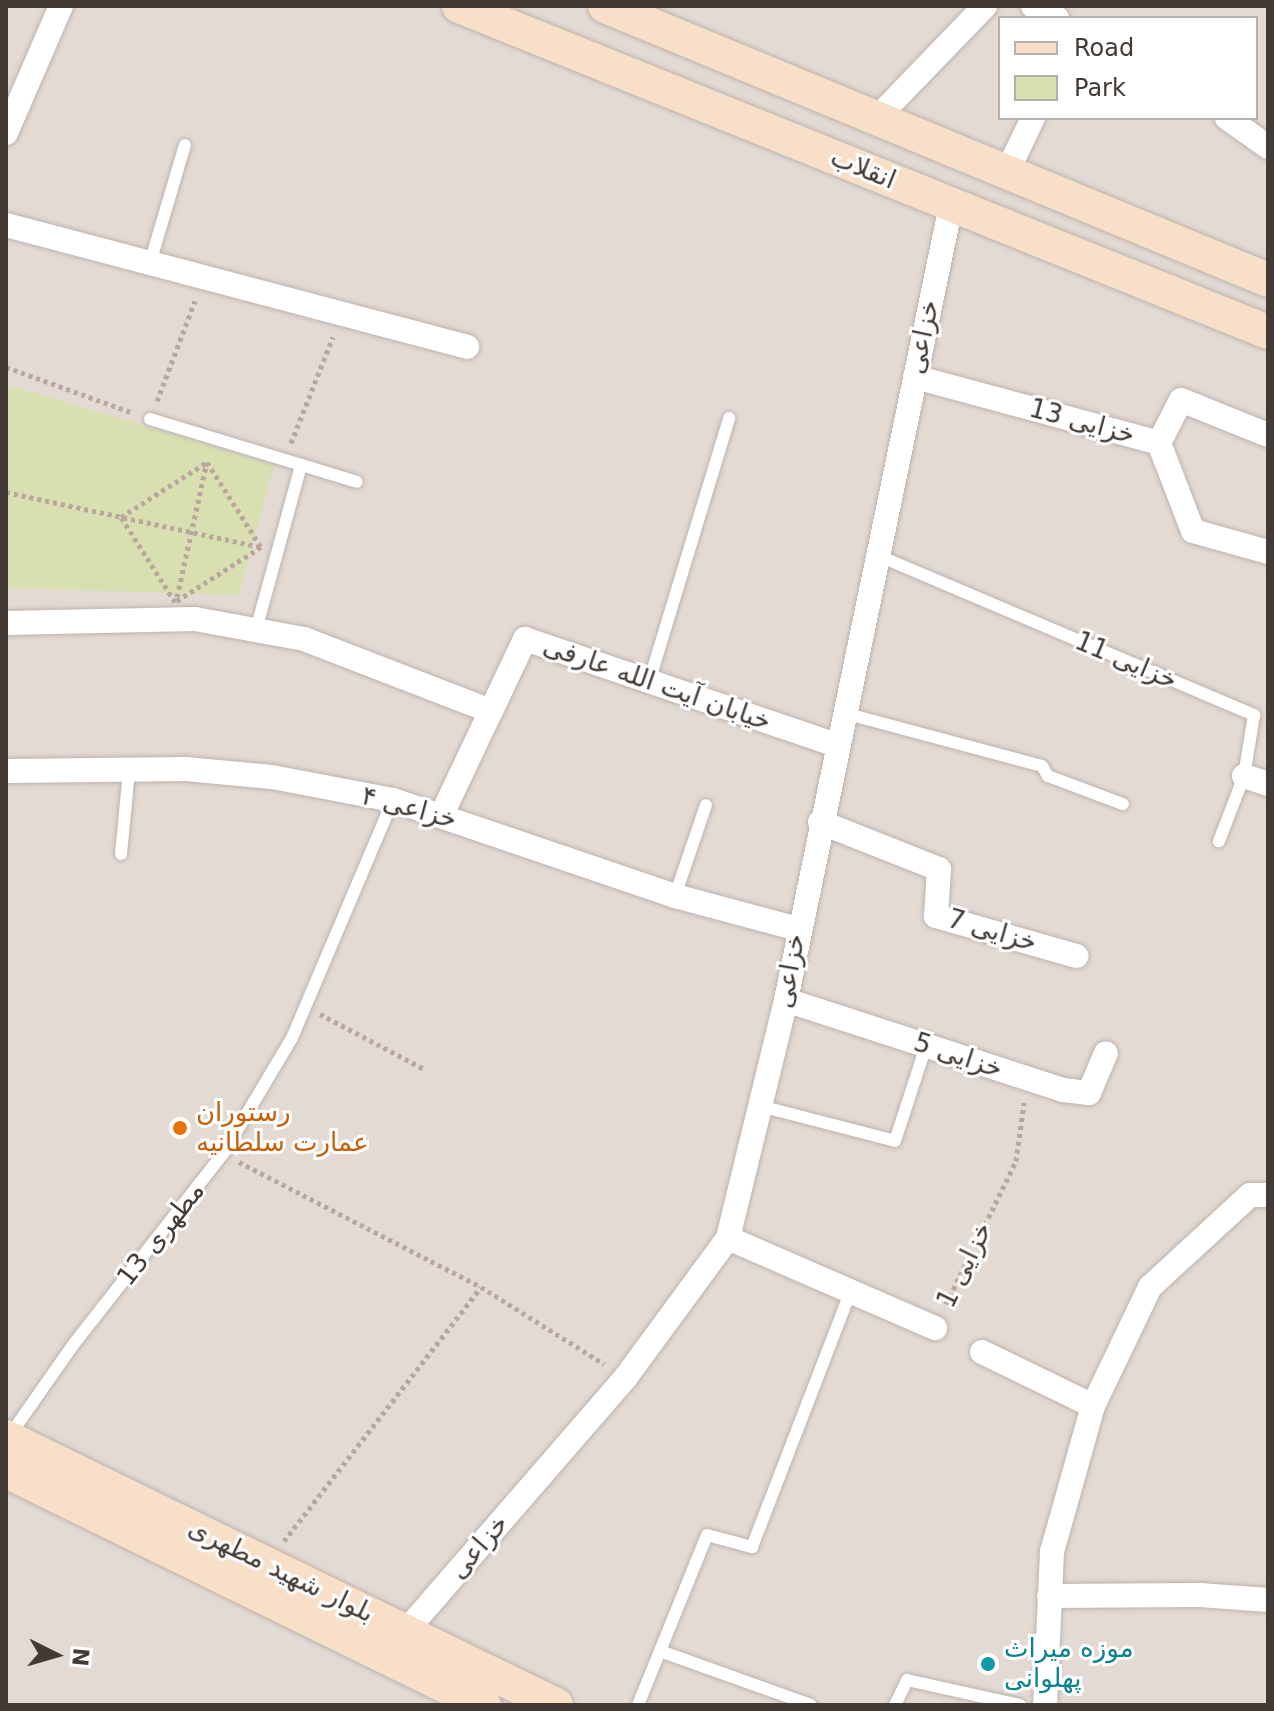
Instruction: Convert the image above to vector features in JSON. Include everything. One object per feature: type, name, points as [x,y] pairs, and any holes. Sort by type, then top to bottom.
[{"type":"main road","name":"انقلاب","points":[[459,6],[1268,332]]},
{"type":"main road","name":"انقلاب","points":[[605,6],[874,121],[1268,280]]},
{"type":"main road","name":"بلوار شهید مطهری","points":[[7,1449],[266,1564],[556,1705]]},
{"type":"main road","name":"بلوار شهید مطهری","points":[[7,1449],[463,1701]]},
{"type":"street","points":[[6,133],[61,6]]},
{"type":"street","points":[[874,121],[985,6]]},
{"type":"street","points":[[1033,6],[1053,16]]},
{"type":"street","points":[[1006,174],[1032,120]]},
{"type":"street","points":[[1230,120],[1268,147]]},
{"type":"street","name":"خزاعی","points":[[406,1631],[626,1377],[728,1238],[786,1000],[820,822],[951,205]]},
{"type":"street","points":[[6,225],[467,347]]},
{"type":"street","name":"خزایی 13","points":[[915,377],[1159,443],[1181,400],[1268,435]]},
{"type":"street","points":[[1159,443],[1193,531],[1268,552]]},
{"type":"street","points":[[6,623],[173,611],[304,639],[491,711],[442,814]]},
{"type":"street","name":"خیابان آیت الله عارفی","points":[[491,711],[525,639],[837,745]]},
{"type":"street","name":"خزاعی ۴","points":[[6,771],[186,769],[272,777],[393,800],[442,814],[675,896],[798,929]]},
{"type":"street","points":[[1244,776],[1268,784]]},
{"type":"street","name":"خزایی 7","points":[[820,822],[939,869],[936,916],[1076,956]]},
{"type":"street","name":"خزایی 5","points":[[786,1000],[1030,1079],[1089,1093],[1106,1053]]},
{"type":"street","points":[[1045,1705],[1052,1552],[1093,1406],[1150,1287],[1250,1195],[1268,1195]]},
{"type":"street","name":"خزایی 1","points":[[728,1238],[935,1328]]},
{"type":"street","points":[[982,1352],[1093,1406]]},
{"type":"street","points":[[1049,1596],[1200,1595],[1268,1600]]},
{"type":"lane","points":[[150,263],[185,145]]},
{"type":"lane","points":[[649,682],[729,418]]},
{"type":"lane","points":[[150,419],[357,482]]},
{"type":"lane","points":[[256,630],[280,552],[301,465]]},
{"type":"lane","name":"خزایی 11","points":[[877,555],[1254,715],[1244,776],[1219,841]]},
{"type":"lane","points":[[844,713],[1042,766],[1048,776],[1123,804]]},
{"type":"lane","points":[[121,854],[129,771]]},
{"type":"lane","name":"مطهری 13","points":[[7,1449],[73,1345],[223,1154],[306,1007],[393,800]]},
{"type":"lane","points":[[675,896],[706,805]]},
{"type":"lane","points":[[760,1106],[895,1141],[926,1046]]},
{"type":"lane","points":[[638,1705],[707,1535],[752,1547],[851,1289]]},
{"type":"lane","points":[[660,1651],[811,1705]]},
{"type":"lane","points":[[895,1705],[907,1680],[1020,1705]]},
{"type":"path","points":[[6,367],[150,419],[204,278]]},
{"type":"path","points":[[284,460],[342,314]]},
{"type":"path","points":[[173,611],[211,437]]},
{"type":"path","points":[[121,517],[207,462]]},
{"type":"path","points":[[207,462],[261,547]]},
{"type":"path","points":[[6,492],[280,552]]},
{"type":"path","points":[[121,517],[173,611]]},
{"type":"path","points":[[173,611],[261,547]]},
{"type":"path","points":[[306,1007],[426,1070]]},
{"type":"path","name":"خزایی 1","points":[[935,1328],[1016,1161],[1030,1079]]},
{"type":"path","points":[[223,1154],[481,1287],[626,1377]]},
{"type":"path","points":[[266,1564],[481,1287]]},
{"type":"shaded area","points":[[6,6],[1268,6],[1268,1705],[6,1705]]},
{"type":"green space","points":[[6,384],[274,465],[239,595],[6,588]]},
{"type":"place","name":"رستوران عمارت سلطانیه","points":[[180,1128]]},
{"type":"place","name":"موزه میراث پهلوانی","points":[[988,1664]]}]
